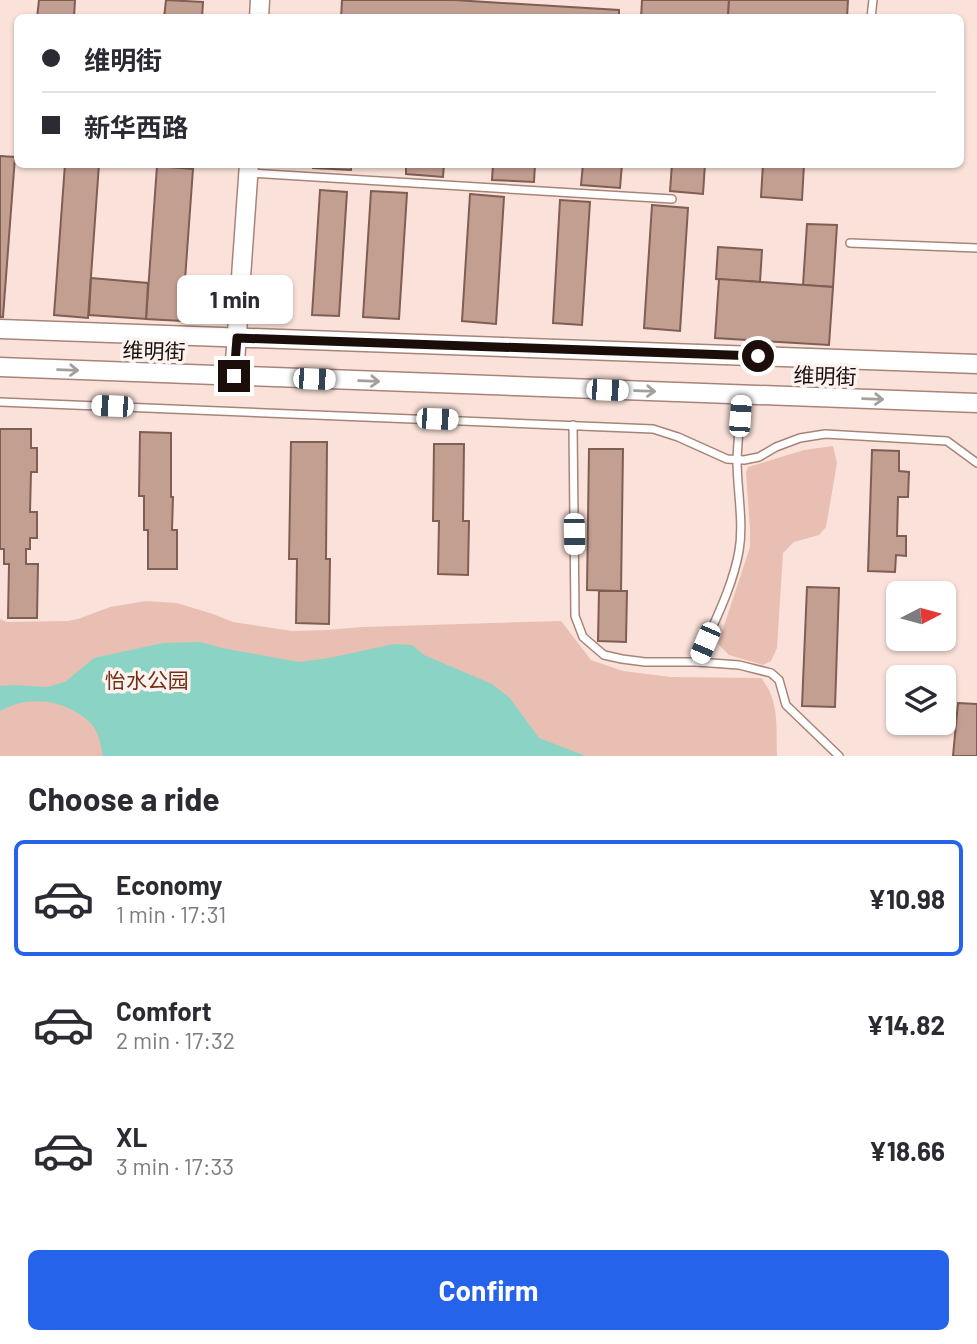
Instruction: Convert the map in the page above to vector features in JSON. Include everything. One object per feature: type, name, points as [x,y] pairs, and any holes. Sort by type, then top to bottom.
[{"type":"street","points":[[234,376],[248,169]]},
{"type":"street","name":"维明街","points":[[0,329],[977,364]]},
{"type":"street","name":"维明街","points":[[0,367],[977,403]]},
{"type":"lane","points":[[248,169],[672,199]]},
{"type":"lane","points":[[850,243],[977,248]]},
{"type":"lane","points":[[697,662],[729,586],[739,550],[737,460],[742,395]]},
{"type":"lane","points":[[0,402],[653,429],[727,459],[737,460],[760,457],[776,447],[800,438],[825,435],[947,441],[977,463]]},
{"type":"lane","points":[[573,425],[575,616],[583,637],[604,655],[622,659],[739,665],[772,673],[779,680],[786,705],[839,756]]},
{"type":"green space","points":[[833,446],[837,463],[826,527],[819,535],[794,542],[783,553],[777,648],[771,661],[763,665],[729,655],[718,644],[750,547],[746,472],[748,467],[804,450]]},
{"type":"green space","name":"怡水公园","points":[[146,601],[177,603],[233,622],[292,631],[561,621],[591,660],[623,671],[671,677],[761,678],[774,705],[777,756],[0,756],[0,619],[7,622],[68,621],[110,607]]},
{"type":"water","points":[[200,642],[299,662],[394,644],[412,645],[424,655],[492,684],[509,697],[539,738],[586,756],[103,756],[93,726],[65,707],[37,701],[0,711],[0,686],[47,687],[65,682],[94,658],[163,643]]},
{"type":"building","points":[[39,0],[75,0],[74,14],[37,14]]},
{"type":"building","points":[[166,0],[203,2],[202,14],[164,14]]},
{"type":"building","points":[[342,0],[454,0],[619,10],[619,14],[341,14]]},
{"type":"building","points":[[642,0],[729,0],[728,14],[641,14]]},
{"type":"building","points":[[729,0],[848,0],[847,14],[728,14]]},
{"type":"building","points":[[0,156],[14,157],[14,168],[3,317],[0,317]]},
{"type":"building","points":[[65,168],[99,168],[88,318],[54,315]]},
{"type":"building","points":[[157,168],[193,169],[182,321],[146,319]]},
{"type":"building","points":[[313,168],[351,168],[351,170]]},
{"type":"building","points":[[406,168],[444,168],[443,177],[406,174]]},
{"type":"building","points":[[493,168],[535,168],[534,182],[492,180]]},
{"type":"building","points":[[583,168],[622,168],[620,188],[581,185]]},
{"type":"building","points":[[672,168],[705,168],[703,194],[670,191]]},
{"type":"building","points":[[763,168],[804,168],[802,200],[761,197]]},
{"type":"building","points":[[320,190],[347,192],[339,316],[312,315]]},
{"type":"building","points":[[371,191],[407,193],[399,319],[363,317]]},
{"type":"building","points":[[470,194],[504,197],[496,324],[462,321]]},
{"type":"building","points":[[560,200],[590,202],[582,325],[553,323]]},
{"type":"building","points":[[652,205],[688,208],[680,331],[644,328]]},
{"type":"building","points":[[807,224],[837,225],[833,287],[803,285]]},
{"type":"building","points":[[718,247],[762,250],[760,282],[716,279]]},
{"type":"building","points":[[91,278],[148,283],[146,319],[89,315]]},
{"type":"building","points":[[719,279],[833,287],[829,345],[715,338]]},
{"type":"building","points":[[0,429],[31,429],[31,448],[37,448],[37,472],[31,472],[30,512],[37,512],[37,538],[30,538],[30,549],[26,549],[26,564],[38,564],[37,618],[8,618],[9,564],[4,564],[4,549],[0,549]]},
{"type":"building","points":[[140,432],[171,433],[172,530],[177,530],[177,569],[148,569],[148,530],[144,530],[144,496],[139,496]]},
{"type":"building","points":[[291,442],[327,442],[326,559],[330,559],[329,624],[296,623],[297,559],[289,559]]},
{"type":"building","points":[[434,444],[464,444],[463,521],[469,521],[468,575],[438,574],[439,521],[433,521]]},
{"type":"building","points":[[589,449],[623,449],[621,591],[587,590]]},
{"type":"building","points":[[872,450],[899,451],[899,471],[909,472],[908,497],[898,497],[897,536],[906,536],[906,556],[896,555],[895,572],[868,571]]},
{"type":"building","points":[[807,587],[839,588],[835,707],[802,706]]},
{"type":"building","points":[[599,591],[627,591],[626,642],[598,641]]},
{"type":"building","points":[[958,703],[977,704],[977,756],[953,756]]},
{"type":"route","points":[[234,376],[237,338],[758,356]]}]
